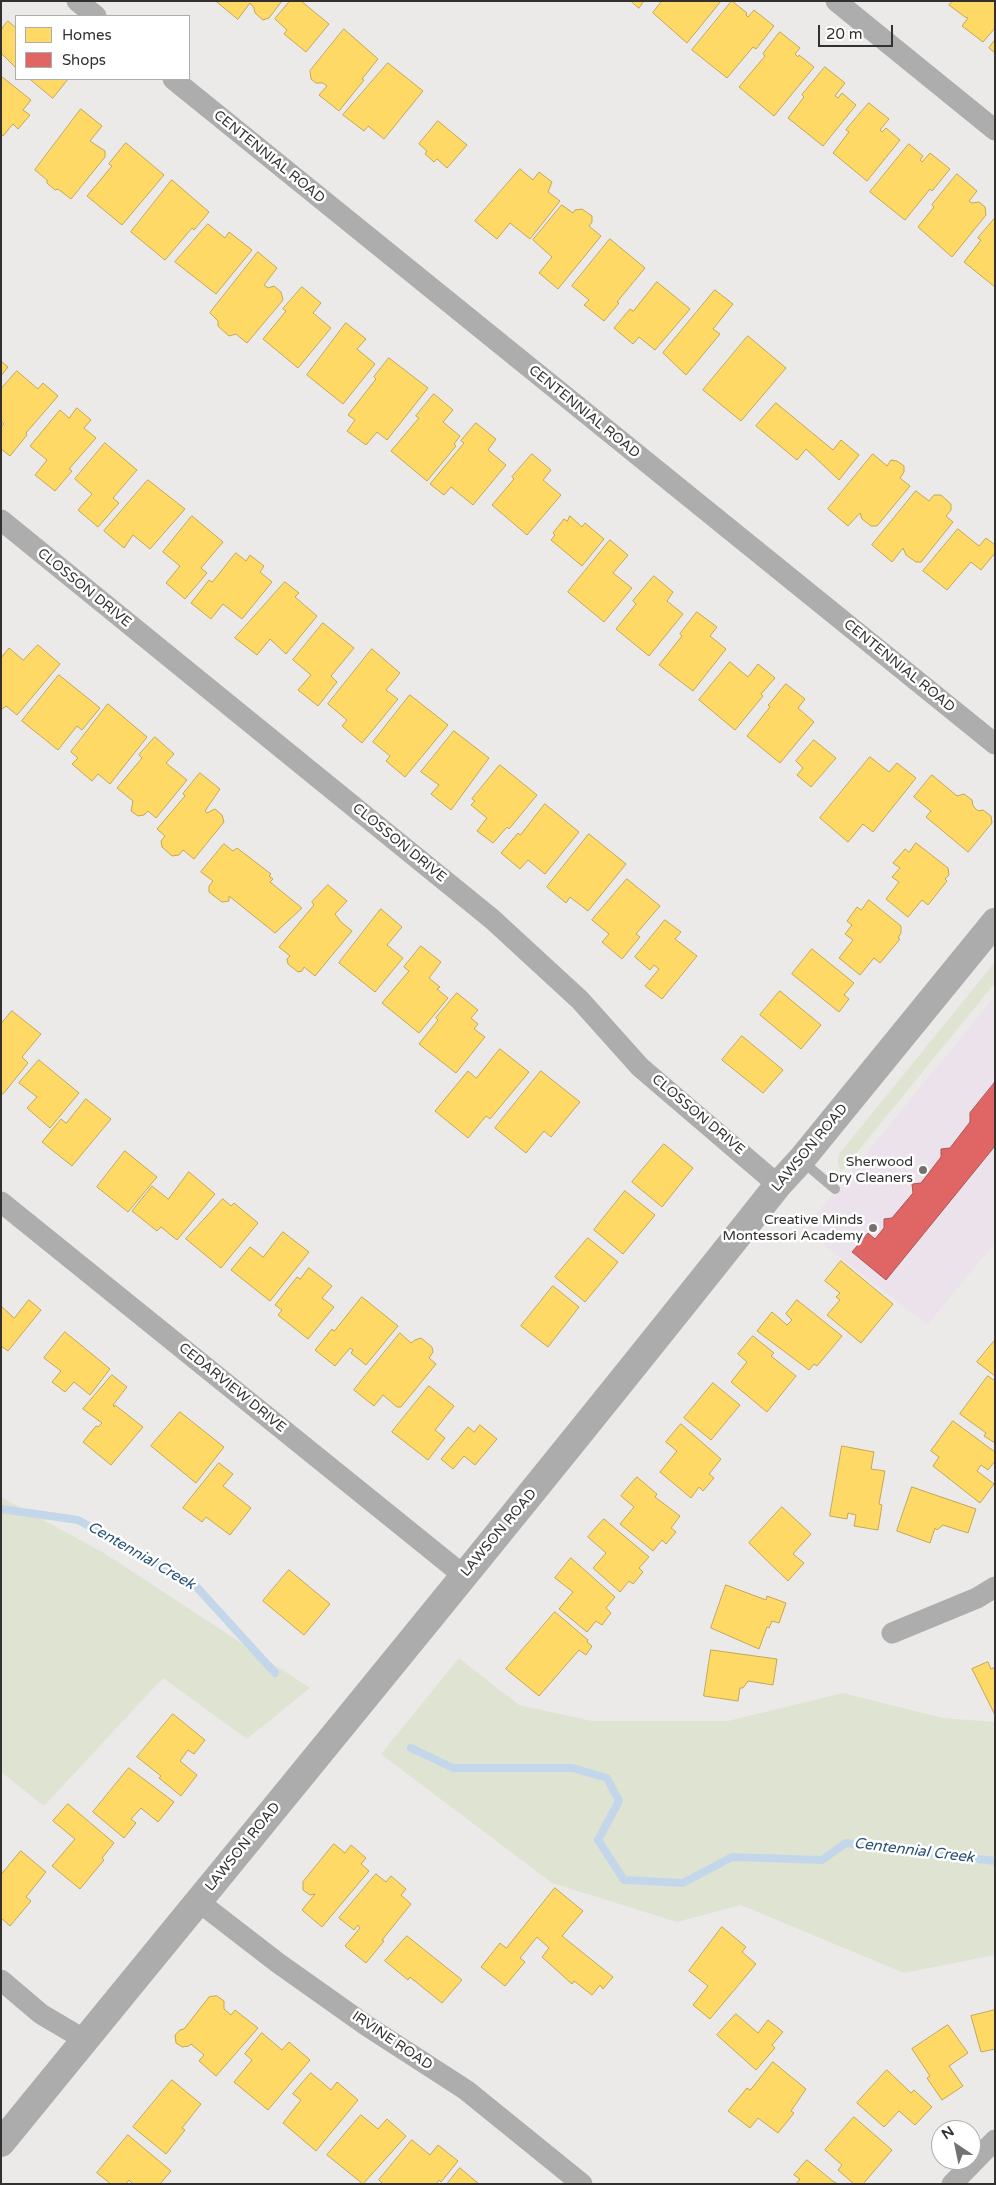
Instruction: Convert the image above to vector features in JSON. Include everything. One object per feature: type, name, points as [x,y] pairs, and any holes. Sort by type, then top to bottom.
[{"type":"street","points":[[77,1],[95,15]]},
{"type":"street","points":[[836,1],[995,130]]},
{"type":"street","name":"CENTENNIAL ROAD","points":[[174,80],[995,744]]},
{"type":"street","name":"CLOSSON DRIVE","points":[[1,520],[492,919],[580,1000],[640,1067],[778,1185]]},
{"type":"street","name":"LAWSON ROAD","points":[[1,2143],[199,1902],[463,1575],[588,1426],[778,1185],[801,1160],[995,922]]},
{"type":"street","name":"CEDARVIEW DRIVE","points":[[1,1202],[463,1575]]},
{"type":"street","points":[[892,1633],[978,1598],[995,1587]]},
{"type":"street","name":"IRVINE ROAD","points":[[199,1902],[278,1963],[367,2026],[466,2090],[582,2184]]},
{"type":"street","points":[[1,1980],[41,2014],[85,2040]]},
{"type":"street","points":[[952,2184],[995,2140]]},
{"type":"lane","points":[[801,1160],[835,1189]]},
{"type":"shaded area","points":[[995,996],[995,1243],[927,1325],[804,1229]]},
{"type":"green space","points":[[995,962],[995,983],[841,1172],[838,1163],[839,1154]]},
{"type":"green space","points":[[1,1497],[104,1553],[310,1688],[247,1739],[163,1678],[44,1806],[1,1772]]},
{"type":"green space","points":[[459,1658],[519,1705],[592,1721],[728,1721],[843,1693],[943,1718],[995,1722],[995,1955],[904,1973],[741,1905],[677,1922],[552,1883],[381,1754]]},
{"type":"building: Homes","points":[[216,1],[282,1],[269,18],[263,20],[255,13],[250,3],[238,19]]},
{"type":"building: Homes","points":[[290,1],[301,1],[329,24],[306,52],[284,34],[287,30],[275,19]]},
{"type":"building: Homes","points":[[631,1],[644,1],[639,8]]},
{"type":"building: Homes","points":[[662,1],[721,1],[687,43],[653,13]]},
{"type":"building: Homes","points":[[732,1],[747,13],[748,17],[754,10],[774,26],[756,49],[753,47],[727,78],[692,50]]},
{"type":"building: Homes","points":[[953,1],[995,1],[995,28],[983,42],[962,26],[968,18],[949,5]]},
{"type":"building: Homes","points":[[8,21],[15,27],[15,67],[1,53],[1,30]]},
{"type":"building: Homes","points":[[344,29],[378,59],[339,111],[319,95],[327,86],[323,83],[316,83],[311,79],[310,71]]},
{"type":"building: Homes","points":[[780,32],[800,48],[795,54],[814,67],[774,116],[739,87],[765,56],[763,54]]},
{"type":"building: Homes","points":[[995,40],[995,53],[989,48]]},
{"type":"building: Homes","points":[[388,63],[423,91],[384,139],[368,126],[364,131],[343,115]]},
{"type":"building: Homes","points":[[825,67],[845,83],[835,96],[838,98],[842,93],[856,105],[823,146],[788,118],[804,97],[802,95]]},
{"type":"building: Homes","points":[[1,76],[31,100],[23,110],[30,115],[18,129],[13,124],[3,136],[1,135]]},
{"type":"building: Homes","points":[[31,80],[67,80],[53,98]]},
{"type":"building: Homes","points":[[869,103],[889,119],[880,130],[882,132],[886,128],[900,140],[867,181],[833,153],[849,132],[846,130]]},
{"type":"building: Homes","points":[[81,109],[102,126],[90,141],[105,151],[105,157],[71,199],[58,189],[55,190],[35,170]]},
{"type":"building: Homes","points":[[438,121],[467,145],[447,168],[437,159],[434,162],[425,154],[427,151],[419,144]]},
{"type":"building: Homes","points":[[126,143],[164,175],[122,225],[87,196],[112,166],[109,164]]},
{"type":"building: Homes","points":[[909,144],[923,156],[920,160],[922,162],[930,153],[950,169],[932,191],[930,189],[905,220],[870,192]]},
{"type":"building: Homes","points":[[520,169],[533,180],[539,172],[552,182],[548,192],[560,201],[530,239],[510,223],[497,239],[475,221]]},
{"type":"building: Homes","points":[[957,174],[977,191],[969,201],[972,203],[979,202],[985,207],[986,215],[952,257],[918,227],[934,207],[932,205]]},
{"type":"building: Homes","points":[[172,180],[209,212],[194,230],[192,228],[165,260],[131,232]]},
{"type":"building: Homes","points":[[562,205],[573,213],[575,210],[582,209],[592,216],[592,222],[589,226],[601,236],[558,289],[539,273],[552,257],[533,240]]},
{"type":"building: Homes","points":[[995,218],[995,287],[964,262],[981,240],[978,238]]},
{"type":"building: Homes","points":[[208,224],[225,238],[229,232],[252,250],[216,294],[175,262]]},
{"type":"building: Homes","points":[[610,239],[645,268],[604,321],[584,305],[589,300],[572,286]]},
{"type":"building: Homes","points":[[258,252],[277,268],[264,285],[268,288],[274,286],[281,292],[283,300],[247,343],[236,334],[229,336],[218,326],[218,321],[210,313]]},
{"type":"building: Homes","points":[[657,282],[690,309],[655,350],[639,337],[633,344],[614,328],[630,309],[633,311]]},
{"type":"building: Homes","points":[[302,287],[321,303],[313,313],[331,328],[298,368],[263,339],[286,311],[283,309]]},
{"type":"building: Homes","points":[[715,290],[733,304],[713,329],[720,334],[686,375],[663,353]]},
{"type":"building: Homes","points":[[346,323],[366,339],[357,349],[375,364],[343,404],[307,375]]},
{"type":"building: Homes","points":[[748,336],[786,368],[741,421],[703,390]]},
{"type":"building: Homes","points":[[389,358],[428,388],[387,440],[377,432],[366,445],[347,431],[355,420],[348,415],[376,379],[374,377]]},
{"type":"building: Homes","points":[[1,361],[8,367],[1,376]]},
{"type":"building: Homes","points":[[17,371],[38,389],[43,383],[58,396],[26,433],[27,435],[10,456],[1,449],[1,427],[4,424],[1,421],[1,389]]},
{"type":"building: Homes","points":[[434,394],[453,410],[443,422],[460,436],[454,444],[456,446],[427,481],[391,451],[419,418],[416,416]]},
{"type":"building: Homes","points":[[776,403],[833,450],[841,440],[859,455],[839,480],[806,449],[797,460],[756,426]]},
{"type":"building: Homes","points":[[77,408],[91,420],[84,428],[96,438],[69,469],[72,471],[55,491],[35,475],[47,460],[30,446],[60,410],[69,418]]},
{"type":"building: Homes","points":[[476,423],[496,439],[488,450],[506,465],[473,505],[451,487],[444,495],[430,484],[464,443],[461,441]]},
{"type":"building: Homes","points":[[105,443],[137,470],[113,498],[119,503],[98,527],[78,510],[92,494],[75,479]]},
{"type":"building: Homes","points":[[532,454],[551,470],[543,480],[561,495],[527,535],[492,505],[514,479],[512,477]]},
{"type":"building: Homes","points":[[873,454],[887,466],[891,460],[897,461],[904,466],[904,472],[900,478],[910,486],[877,526],[871,526],[862,519],[860,513],[848,526],[828,509]]},
{"type":"building: Homes","points":[[148,480],[185,509],[150,549],[133,535],[124,548],[104,531]]},
{"type":"building: Homes","points":[[916,491],[929,501],[934,495],[941,495],[951,504],[951,510],[946,516],[953,522],[921,562],[916,562],[906,555],[903,548],[892,562],[872,545]]},
{"type":"building: Homes","points":[[192,516],[223,542],[201,568],[207,573],[185,599],[166,583],[180,566],[163,552]]},
{"type":"building: Homes","points":[[570,516],[582,527],[585,523],[604,539],[582,566],[551,540],[555,535],[553,533],[564,519],[567,521]]},
{"type":"building: Homes","points":[[958,529],[979,546],[986,538],[995,545],[995,553],[981,570],[971,562],[947,590],[923,571]]},
{"type":"building: Homes","points":[[610,540],[628,555],[613,573],[632,588],[604,622],[568,592]]},
{"type":"building: Homes","points":[[236,553],[246,561],[250,555],[264,566],[260,572],[272,582],[242,619],[223,604],[211,619],[191,603],[209,580],[212,582]]},
{"type":"building: Homes","points":[[654,576],[673,592],[667,601],[683,614],[649,656],[616,629],[636,604],[633,601]]},
{"type":"building: Homes","points":[[285,582],[299,593],[295,597],[317,616],[286,654],[270,639],[257,655],[235,638]]},
{"type":"building: Homes","points":[[697,612],[717,627],[710,636],[726,649],[693,691],[659,665],[682,636],[680,634]]},
{"type":"building: Homes","points":[[323,623],[354,648],[331,676],[337,682],[318,706],[298,690],[311,675],[293,660]]},
{"type":"building: Homes","points":[[38,645],[60,664],[17,715],[6,706],[1,710],[1,658],[9,648],[23,660]]},
{"type":"building: Homes","points":[[372,649],[400,673],[386,690],[398,699],[362,743],[342,726],[347,720],[328,704]]},
{"type":"building: Homes","points":[[730,662],[748,677],[758,664],[775,678],[735,730],[699,700]]},
{"type":"building: Homes","points":[[59,675],[100,708],[82,730],[77,726],[58,750],[22,721]]},
{"type":"building: Homes","points":[[786,684],[805,699],[798,708],[814,722],[780,763],[747,736],[770,707],[768,705]]},
{"type":"building: Homes","points":[[410,695],[448,725],[405,777],[386,761],[390,756],[373,742]]},
{"type":"building: Homes","points":[[108,704],[147,737],[110,784],[98,774],[92,781],[72,764],[78,758],[71,752]]},
{"type":"building: Homes","points":[[454,731],[489,758],[451,810],[431,794],[439,785],[421,772]]},
{"type":"building: Homes","points":[[155,737],[174,754],[166,763],[187,780],[156,818],[148,811],[144,815],[138,816],[131,811],[133,801],[117,788],[142,758],[139,755]]},
{"type":"building: Homes","points":[[814,740],[836,758],[811,787],[797,775],[803,768],[796,761]]},
{"type":"building: Homes","points":[[870,757],[889,772],[897,763],[916,778],[873,832],[863,824],[848,842],[820,818]]},
{"type":"building: Homes","points":[[500,765],[537,795],[509,829],[507,827],[493,843],[477,831],[487,818],[471,805],[475,801],[472,799]]},
{"type":"building: Homes","points":[[200,773],[220,789],[205,811],[207,813],[215,809],[222,815],[224,822],[194,859],[183,850],[179,855],[172,856],[162,847],[161,841],[165,836],[157,829],[185,796],[183,794]]},
{"type":"building: Homes","points":[[932,775],[957,796],[964,794],[972,800],[973,806],[978,811],[983,810],[991,816],[992,823],[968,852],[926,817],[931,811],[914,797]]},
{"type":"building: Homes","points":[[545,804],[579,832],[545,874],[528,860],[520,869],[501,853],[518,833],[520,835]]},
{"type":"building: Homes","points":[[589,834],[626,864],[588,911],[570,897],[566,903],[547,887]]},
{"type":"building: Homes","points":[[916,843],[948,868],[949,875],[945,879],[947,881],[928,905],[922,900],[908,917],[886,899],[899,882],[892,877],[900,868],[893,863],[905,849],[909,852]]},
{"type":"building: Homes","points":[[224,844],[233,851],[237,848],[271,874],[269,876],[273,879],[270,882],[302,908],[275,933],[229,896],[229,901],[222,902],[209,892],[209,886],[213,881],[201,872]]},
{"type":"building: Homes","points":[[627,879],[660,906],[636,934],[640,937],[622,959],[602,942],[609,934],[592,920]]},
{"type":"building: Homes","points":[[328,885],[347,901],[335,914],[352,931],[315,976],[304,967],[302,971],[298,972],[288,964],[287,959],[290,956],[279,947],[314,905],[312,902]]},
{"type":"building: Homes","points":[[869,900],[901,926],[901,933],[898,938],[900,939],[880,963],[874,958],[860,975],[839,958],[853,940],[845,934],[852,925],[847,921],[857,907],[861,910]]},
{"type":"building: Homes","points":[[381,909],[402,927],[387,945],[403,958],[375,992],[339,963]]},
{"type":"building: Homes","points":[[665,920],[681,932],[675,939],[697,956],[662,999],[645,986],[659,969],[654,965],[650,970],[635,957]]},
{"type":"building: Homes","points":[[421,946],[441,962],[429,978],[440,987],[437,989],[448,998],[419,1033],[382,1003],[409,971],[404,967]]},
{"type":"building: Homes","points":[[812,949],[854,983],[844,995],[849,999],[839,1012],[792,974]]},
{"type":"building: Homes","points":[[780,991],[821,1025],[801,1049],[760,1015]]},
{"type":"building: Homes","points":[[457,993],[478,1010],[471,1018],[478,1024],[474,1029],[485,1037],[456,1073],[419,1044],[438,1020],[436,1018]]},
{"type":"building: Homes","points":[[12,1011],[41,1034],[22,1057],[28,1063],[3,1094],[1,1093],[1,1024]]},
{"type":"building: Homes","points":[[742,1036],[783,1070],[763,1093],[722,1060]]},
{"type":"building: Homes","points":[[500,1049],[529,1072],[490,1119],[486,1116],[468,1138],[435,1111],[468,1071],[476,1078]]},
{"type":"building: Homes","points":[[39,1060],[79,1093],[50,1128],[27,1108],[37,1097],[19,1083]]},
{"type":"building: Homes","points":[[541,1071],[580,1102],[551,1137],[544,1131],[526,1153],[495,1128]]},
{"type":"building: Homes","points":[[86,1099],[111,1119],[72,1166],[42,1142],[61,1119],[66,1123]]},
{"type":"building: Homes","points":[[664,1144],[693,1168],[662,1207],[632,1182]]},
{"type":"building: Homes","points":[[125,1151],[157,1177],[128,1212],[97,1187]]},
{"type":"building: Homes","points":[[189,1172],[215,1194],[177,1240],[161,1227],[157,1231],[132,1211],[152,1186],[168,1199]]},
{"type":"building: Homes","points":[[625,1191],[655,1215],[623,1254],[594,1230]]},
{"type":"building: Homes","points":[[223,1199],[231,1206],[234,1203],[258,1223],[221,1268],[186,1239]]},
{"type":"building: Homes","points":[[283,1232],[309,1252],[270,1301],[231,1270],[250,1247],[263,1257]]},
{"type":"building: Homes","points":[[588,1238],[618,1262],[585,1302],[555,1277]]},
{"type":"building: Homes","points":[[841,1261],[893,1304],[861,1343],[827,1315],[840,1300],[836,1297],[840,1293],[825,1281]]},
{"type":"building: Homes","points":[[309,1268],[332,1286],[322,1298],[334,1307],[308,1339],[278,1315],[282,1310],[275,1305],[297,1277],[300,1279]]},
{"type":"building: Homes","points":[[553,1286],[579,1307],[548,1347],[521,1326]]},
{"type":"building: Homes","points":[[362,1297],[398,1326],[366,1365],[351,1353],[353,1350],[350,1348],[335,1366],[315,1350],[332,1329],[334,1331]]},
{"type":"building: Homes","points":[[29,1300],[41,1310],[8,1351],[1,1346],[1,1306],[14,1318]]},
{"type":"building: Homes","points":[[797,1300],[842,1336],[817,1366],[814,1364],[809,1370],[757,1331],[772,1312],[787,1325],[792,1320],[786,1314]]},
{"type":"building: Homes","points":[[65,1332],[110,1369],[90,1395],[74,1382],[65,1392],[52,1382],[61,1371],[44,1358]]},
{"type":"building: Homes","points":[[400,1333],[411,1343],[421,1338],[432,1347],[433,1352],[429,1358],[436,1364],[401,1407],[397,1407],[383,1395],[374,1406],[354,1390]]},
{"type":"building: Homes","points":[[753,1336],[774,1353],[771,1356],[796,1376],[767,1412],[731,1382],[747,1362],[738,1354]]},
{"type":"building: Homes","points":[[995,1340],[995,1376],[977,1362]]},
{"type":"building: Homes","points":[[112,1375],[127,1387],[113,1405],[114,1407],[115,1405],[143,1427],[111,1465],[83,1442],[96,1426],[98,1427],[102,1423],[83,1409]]},
{"type":"building: Homes","points":[[988,1376],[995,1381],[995,1443],[984,1436],[986,1433],[960,1414]]},
{"type":"building: Homes","points":[[713,1383],[740,1405],[711,1440],[684,1418]]},
{"type":"building: Homes","points":[[429,1386],[454,1406],[435,1430],[445,1438],[428,1460],[392,1432]]},
{"type":"building: Homes","points":[[180,1412],[224,1447],[196,1483],[151,1446]]},
{"type":"building: Homes","points":[[953,1421],[995,1452],[995,1461],[988,1470],[981,1465],[977,1471],[994,1484],[980,1503],[933,1466],[939,1457],[931,1451]]},
{"type":"building: Homes","points":[[681,1424],[721,1459],[709,1474],[714,1478],[703,1491],[699,1487],[691,1498],[660,1472],[677,1451],[666,1442]]},
{"type":"building: Homes","points":[[480,1425],[497,1439],[475,1465],[464,1456],[453,1469],[441,1459],[468,1427],[474,1432]]},
{"type":"building: Homes","points":[[842,1446],[874,1452],[871,1469],[885,1471],[879,1504],[882,1505],[878,1530],[854,1526],[856,1515],[848,1513],[847,1519],[830,1516]]},
{"type":"building: Homes","points":[[219,1463],[233,1474],[223,1486],[251,1508],[230,1535],[206,1517],[202,1522],[183,1508]]},
{"type":"building: Homes","points":[[637,1477],[657,1494],[655,1497],[680,1516],[671,1528],[676,1532],[666,1544],[662,1540],[653,1551],[620,1524],[634,1507],[621,1496]]},
{"type":"building: Homes","points":[[912,1487],[976,1509],[968,1533],[943,1525],[937,1530],[935,1528],[930,1543],[897,1531]]},
{"type":"building: Homes","points":[[782,1507],[811,1534],[793,1554],[804,1563],[788,1581],[749,1543]]},
{"type":"building: Homes","points":[[604,1519],[649,1557],[639,1568],[643,1572],[633,1584],[629,1581],[620,1592],[593,1568],[606,1553],[588,1537]]},
{"type":"building: Homes","points":[[571,1558],[615,1597],[606,1608],[611,1613],[602,1625],[596,1621],[587,1632],[559,1609],[573,1592],[555,1578]]},
{"type":"building: Homes","points":[[289,1570],[330,1604],[304,1635],[263,1601]]},
{"type":"building: Homes","points":[[726,1585],[766,1600],[767,1596],[786,1603],[779,1623],[772,1621],[769,1628],[767,1627],[759,1649],[711,1628]]},
{"type":"building: Homes","points":[[555,1612],[588,1640],[587,1642],[592,1646],[586,1655],[579,1650],[539,1696],[506,1669]]},
{"type":"building: Homes","points":[[711,1650],[777,1659],[773,1685],[748,1681],[743,1688],[740,1688],[738,1701],[704,1696]]},
{"type":"building: Homes","points":[[988,1662],[991,1669],[995,1667],[995,1715],[972,1669]]},
{"type":"building: Homes","points":[[173,1714],[205,1740],[194,1754],[188,1750],[180,1761],[197,1775],[181,1796],[159,1778],[161,1776],[137,1757]]},
{"type":"building: Homes","points":[[129,1768],[174,1802],[158,1822],[141,1808],[131,1819],[136,1823],[124,1838],[93,1812]]},
{"type":"building: Homes","points":[[68,1804],[114,1843],[102,1858],[104,1860],[80,1889],[52,1866],[75,1839],[53,1821]]},
{"type":"building: Homes","points":[[334,1844],[345,1853],[351,1845],[366,1858],[361,1864],[369,1871],[322,1927],[302,1910],[315,1894],[310,1895],[303,1890],[303,1882]]},
{"type":"building: Homes","points":[[21,1851],[46,1872],[26,1897],[31,1901],[10,1926],[1,1918],[1,1875]]},
{"type":"building: Homes","points":[[376,1874],[386,1882],[391,1876],[406,1889],[401,1895],[411,1904],[366,1963],[345,1946],[360,1928],[358,1925],[354,1930],[339,1918]]},
{"type":"building: Homes","points":[[555,1888],[583,1911],[562,1936],[613,1977],[603,1989],[600,1985],[592,1995],[574,1981],[572,1984],[542,1957],[549,1948],[537,1937],[520,1958],[525,1962],[505,1986],[481,1967],[500,1943],[506,1948]]},
{"type":"building: Homes","points":[[722,1927],[746,1947],[742,1952],[756,1964],[710,2019],[693,2005],[708,1986],[689,1971]]},
{"type":"building: Homes","points":[[407,1936],[462,1980],[442,2003],[410,1977],[408,1980],[385,1961]]},
{"type":"building: Homes","points":[[217,1996],[224,2001],[224,2009],[231,2015],[235,2010],[258,2028],[216,2076],[199,2061],[204,2055],[191,2044],[182,2047],[176,2043],[175,2035],[184,2029],[209,1997]]},
{"type":"building: Homes","points":[[995,2010],[995,2049],[981,2052],[971,2016]]},
{"type":"building: Homes","points":[[736,2014],[758,2033],[768,2020],[783,2032],[772,2045],[775,2048],[756,2070],[717,2035]]},
{"type":"building: Homes","points":[[948,2025],[968,2053],[949,2066],[963,2086],[942,2100],[927,2078],[930,2076],[912,2049]]},
{"type":"building: Homes","points":[[262,2033],[282,2050],[289,2042],[310,2060],[268,2110],[234,2082],[252,2060],[245,2054]]},
{"type":"building: Homes","points":[[773,2062],[806,2089],[791,2111],[794,2113],[778,2133],[758,2118],[750,2128],[728,2111],[747,2088],[750,2090]]},
{"type":"building: Homes","points":[[887,2070],[911,2093],[914,2090],[932,2107],[915,2125],[899,2111],[884,2127],[857,2103]]},
{"type":"building: Homes","points":[[311,2073],[331,2090],[337,2082],[358,2100],[316,2151],[283,2123],[301,2100],[293,2094]]},
{"type":"building: Homes","points":[[172,2080],[201,2104],[182,2128],[185,2130],[166,2154],[133,2127]]},
{"type":"building: Homes","points":[[361,2115],[378,2129],[387,2119],[406,2136],[363,2184],[327,2155]]},
{"type":"building: Homes","points":[[854,2117],[892,2150],[863,2184],[854,2184],[838,2170],[842,2165],[825,2150]]},
{"type":"building: Homes","points":[[128,2135],[171,2171],[160,2184],[133,2184],[129,2180],[126,2184],[111,2184],[97,2173]]},
{"type":"building: Homes","points":[[412,2140],[430,2155],[438,2145],[458,2161],[441,2182],[439,2180],[436,2184],[383,2184],[379,2180]]},
{"type":"building: Homes","points":[[807,2160],[838,2184],[796,2184],[800,2179],[794,2175]]},
{"type":"building: Homes","points":[[460,2168],[479,2184],[447,2184]]},
{"type":"building: Shops","points":[[995,1082],[995,1146],[886,1280],[852,1252],[868,1233],[875,1239],[884,1228],[884,1219],[892,1218],[913,1193],[912,1184],[921,1183],[941,1157],[941,1149],[950,1148],[970,1122],[970,1113]]},
{"type":"waterway","name":"Centennial Creek","points":[[1,1509],[78,1520],[193,1583],[275,1673]]},
{"type":"waterway","name":"Centennial Creek","points":[[411,1748],[453,1768],[572,1768],[607,1778],[619,1801],[598,1840],[624,1880],[683,1883],[732,1857],[822,1860],[846,1843],[995,1861]]},
{"type":"place","name":"Sherwood Dry Cleaners","points":[[923,1170]]},
{"type":"place","name":"Creative Minds Montessori Academy","points":[[873,1228]]}]
